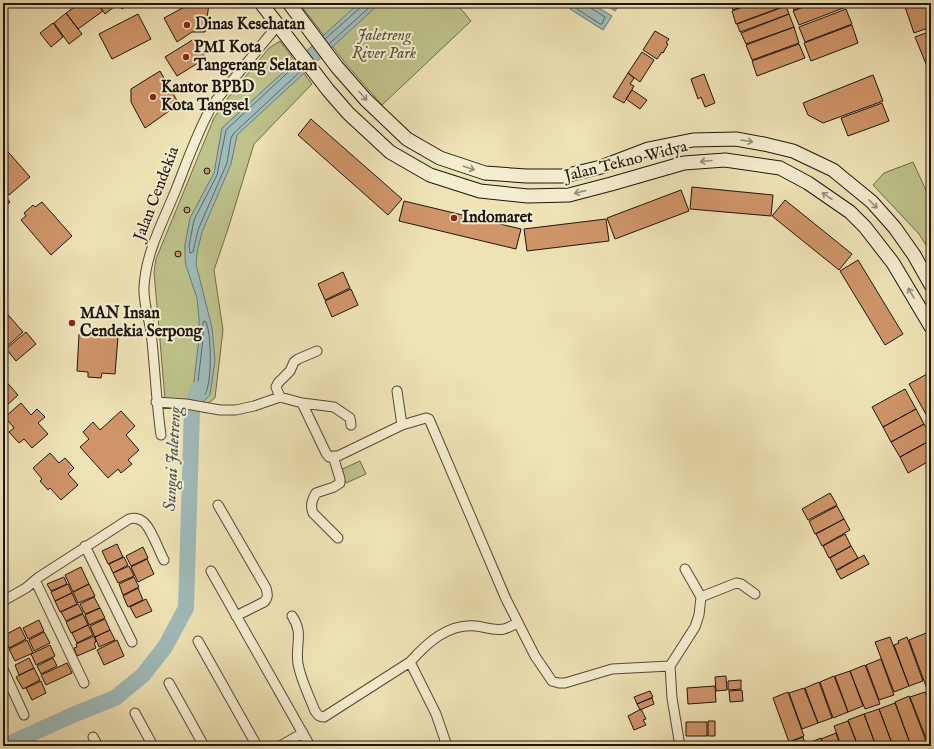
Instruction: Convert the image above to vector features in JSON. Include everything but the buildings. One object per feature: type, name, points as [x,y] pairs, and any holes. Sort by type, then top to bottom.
[{"type":"main road","name":"Jalan Tekno Widya","points":[[261,3],[348,113],[390,152],[430,175],[480,191],[528,196],[569,195],[684,163],[725,160],[780,168],[808,183],[850,212],[865,227],[893,263],[931,327]]},
{"type":"main road","name":"Jalan Tekno Widya","points":[[289,3],[337,67],[366,100],[407,139],[440,158],[485,173],[526,176],[564,176],[601,167],[648,149],[693,140],[736,139],[793,151],[833,170],[872,202],[895,228],[914,255],[931,285]]},
{"type":"street","name":"Jalan Cendekia","points":[[161,435],[156,402],[151,332],[144,289],[147,263],[193,144],[207,114],[213,104],[278,25]]},
{"type":"street","points":[[280,397],[276,387],[290,371],[294,362],[317,351]]},
{"type":"street","points":[[397,391],[402,425]]},
{"type":"street","points":[[156,402],[186,404],[220,410],[236,410],[254,406],[280,397],[302,403],[334,407],[350,418],[351,426]]},
{"type":"street","points":[[302,403],[329,457],[338,456],[402,425],[422,418],[429,419],[506,600],[535,656],[552,681],[565,683],[612,669],[670,666]]},
{"type":"street","points":[[333,456],[340,483],[334,487],[316,493],[312,500],[311,507],[313,512],[338,538]]},
{"type":"street","points":[[218,506],[266,588],[268,594],[267,599],[264,602],[236,616]]},
{"type":"street","points":[[3,601],[26,588],[35,580],[85,546],[129,519],[134,518],[142,521],[147,526],[164,560]]},
{"type":"street","points":[[85,546],[132,642]]},
{"type":"street","points":[[680,746],[672,698],[670,666],[695,627],[699,616],[701,597],[685,569]]},
{"type":"street","points":[[211,571],[310,746]]},
{"type":"street","points":[[35,580],[84,683]]},
{"type":"street","points":[[701,597],[736,584],[741,584],[755,594]]},
{"type":"street","points":[[292,616],[299,629],[297,654],[299,666],[315,711],[321,717],[324,717],[410,662],[427,644],[440,634],[460,627],[474,626],[504,629],[518,623]]},
{"type":"street","points":[[198,641],[257,746]]},
{"type":"street","points":[[410,662],[436,714],[447,746]]},
{"type":"street","points":[[3,669],[24,715]]},
{"type":"street","points":[[169,683],[204,746]]},
{"type":"street","points":[[135,713],[153,746]]},
{"type":"street","points":[[280,746],[303,733]]},
{"type":"street","points":[[93,737],[98,746]]},
{"type":"green space","name":"Jaletreng River Park","points":[[299,3],[456,3],[471,21],[382,105],[346,64]]},
{"type":"green space","name":"Jaletreng River Park","points":[[280,41],[312,84],[254,144],[214,270],[223,330],[215,398],[206,405],[165,399],[154,272],[156,259],[214,118],[223,104],[269,48]]},
{"type":"green space","points":[[913,162],[931,201],[931,253],[919,234],[873,185],[884,173]]},
{"type":"green space","points":[[360,461],[366,474],[346,483],[340,470]]},
{"type":"water","points":[[359,3],[380,3],[237,135],[231,164],[202,232],[197,253],[196,264],[212,328],[215,360],[210,395],[196,409],[187,407],[191,392],[193,390],[199,338],[199,319],[197,298],[186,266],[185,245],[190,218],[214,173],[222,128]]},
{"type":"water","points":[[574,3],[591,3],[612,16],[603,30],[570,9]]},
{"type":"water","points":[[603,3],[620,3],[615,11]]},
{"type":"waterway","name":"Sungai Jaletreng","points":[[4,746],[115,698],[143,675],[165,647],[186,608],[192,409],[198,389]]},
{"type":"place","name":"Dinas Kesehatan","points":[[187,25]]},
{"type":"place","name":"PMI Kota Tangerang Selatan","points":[[186,57]]},
{"type":"place","name":"Kantor BPBD Kota Tangsel","points":[[153,97]]},
{"type":"place","name":"Indomaret","points":[[454,218]]},
{"type":"place","name":"MAN Insan Cendekia Serpong","points":[[72,323]]}]
